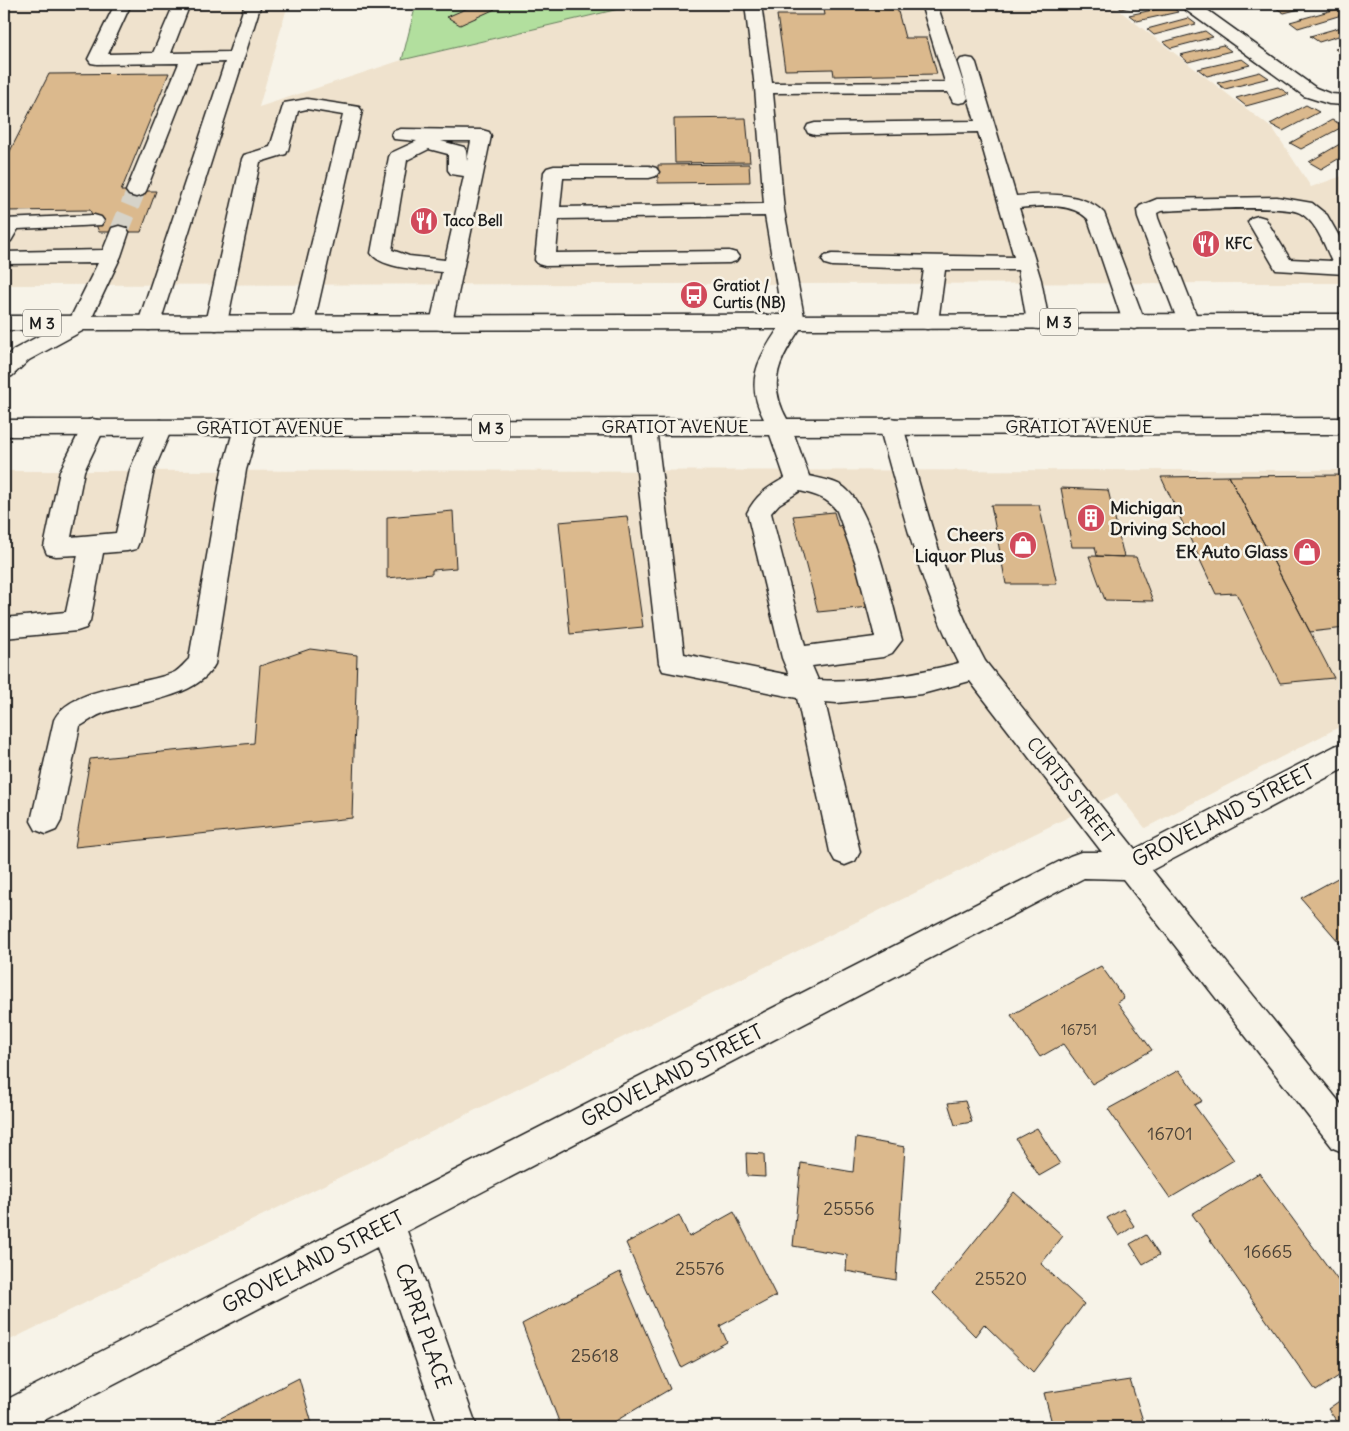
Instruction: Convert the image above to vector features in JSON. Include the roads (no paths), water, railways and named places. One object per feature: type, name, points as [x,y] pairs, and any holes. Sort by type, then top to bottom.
[{"type":"main road","points":[[123,4],[97,59],[236,57]]},
{"type":"main road","points":[[160,58],[182,4]]},
{"type":"main road","points":[[150,323],[253,4]]},
{"type":"main road","points":[[753,4],[764,88],[774,210],[794,322],[778,345],[768,365],[763,383],[764,397],[779,426],[796,471],[798,482]]},
{"type":"main road","points":[[930,4],[956,87],[977,126],[1008,203],[1031,280],[1038,322]]},
{"type":"main road","points":[[1189,4],[1310,92],[1329,99],[1345,100]]},
{"type":"main road","points":[[136,191],[190,57]]},
{"type":"main road","points":[[967,63],[977,126]]},
{"type":"main road","points":[[764,88],[956,87]]},
{"type":"main road","points":[[216,323],[251,158],[280,150],[290,107],[307,104],[353,112],[303,323]]},
{"type":"main road","points":[[815,129],[977,126]]},
{"type":"main road","points":[[401,135],[482,136],[467,170],[441,323]]},
{"type":"main road","points":[[452,267],[406,262],[381,253],[398,157],[427,143],[457,150],[467,170]]},
{"type":"main road","points":[[649,172],[554,172],[545,260],[729,257]]},
{"type":"main road","points":[[1008,203],[1059,202],[1077,204],[1093,211],[1097,217],[1134,322]]},
{"type":"main road","points":[[1188,322],[1148,218],[1147,210],[1157,205],[1278,203],[1305,208],[1320,219],[1345,267],[1283,265],[1258,222]]},
{"type":"main road","points":[[550,213],[774,210]]},
{"type":"main road","points":[[4,237],[10,223],[94,221]]},
{"type":"main road","points":[[4,372],[21,355],[80,323],[111,256],[119,232]]},
{"type":"main road","points":[[4,258],[111,256]]},
{"type":"main road","points":[[832,260],[1026,264]]},
{"type":"main road","points":[[927,322],[935,273],[933,263]]},
{"type":"main road","name":"M 3","points":[[4,323],[1345,321]]},
{"type":"main road","name":"CURTIS STREET","points":[[891,426],[930,564],[957,634],[976,669],[1345,1136]]},
{"type":"main road","name":"GRATIOT AVENUE","points":[[4,428],[1345,426]]},
{"type":"main road","points":[[93,428],[72,471],[56,547],[127,542],[142,470],[160,428]]},
{"type":"main road","points":[[46,821],[68,720],[94,704],[184,680],[202,664],[234,470],[246,428]]},
{"type":"main road","points":[[644,428],[672,663],[714,669],[809,690],[837,692],[922,683],[976,669]]},
{"type":"main road","points":[[795,658],[874,648],[883,646],[888,640],[849,507],[840,497],[798,482],[772,496],[762,504],[759,514],[795,658],[809,690],[845,852]]},
{"type":"main road","points":[[4,628],[78,621],[92,544]]},
{"type":"main road","name":"GROVELAND STREET","points":[[4,1421],[1081,865],[1131,866],[1345,754]]},
{"type":"main road","name":"CAPRI PLACE","points":[[387,1224],[458,1427]]},
{"type":"tunnel","points":[[119,232],[136,191]]},
{"type":"place","name":"Taco Bell","points":[[424,221]]},
{"type":"place","name":"KFC","points":[[1206,244]]},
{"type":"place","name":"Gratiot / Curtis (NB)","points":[[694,295]]},
{"type":"place","name":"Michigan Driving School","points":[[1091,518]]},
{"type":"place","name":"Cheers Liquor Plus","points":[[1023,545]]},
{"type":"place","name":"EK Auto Glass","points":[[1307,552]]}]
